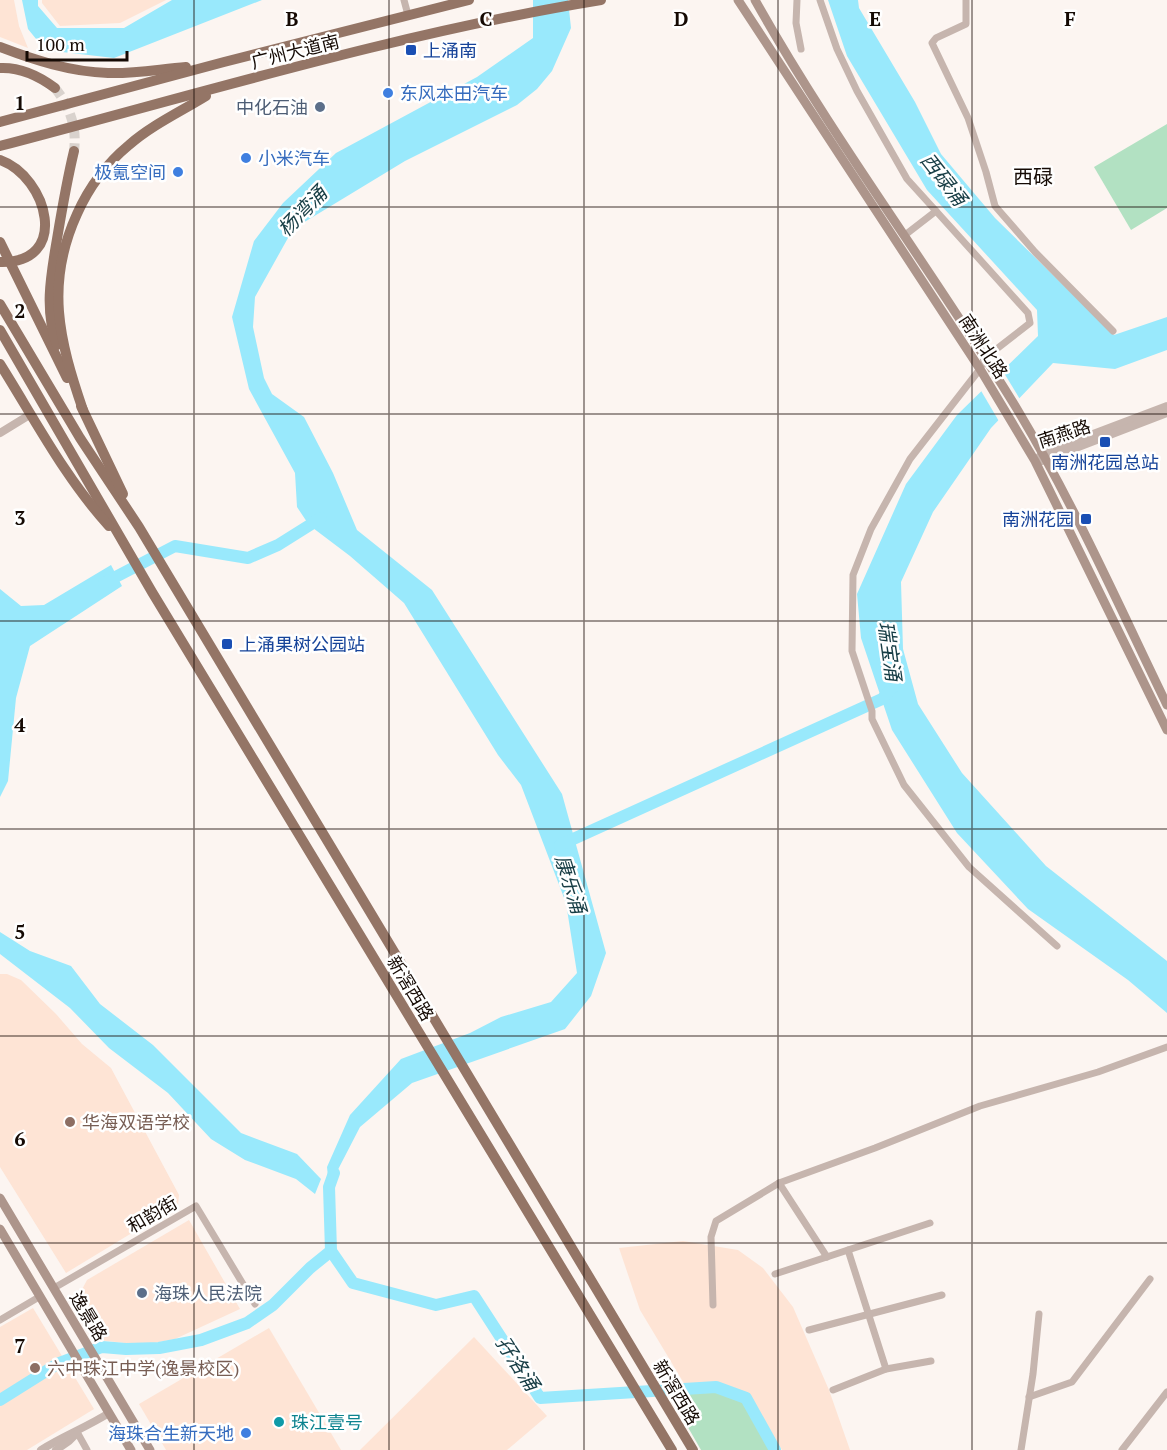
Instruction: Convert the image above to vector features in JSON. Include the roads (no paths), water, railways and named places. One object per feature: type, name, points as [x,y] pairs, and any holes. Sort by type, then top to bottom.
[{"type":"highway","name":"广州大道南","points":[[0,122],[213,64],[469,0]]},
{"type":"highway","name":"广州大道南","points":[[0,146],[386,45],[505,17],[601,0]]},
{"type":"highway","points":[[0,47],[55,65],[85,71],[133,72],[213,64]]},
{"type":"highway","points":[[0,68],[11,68],[30,73],[55,88]]},
{"type":"highway","points":[[83,410],[62,339],[58,310],[58,278],[69,231],[89,190],[117,156],[143,134],[220,87]]},
{"type":"highway","points":[[74,151],[64,191],[50,274],[49,297],[55,341],[83,410]]},
{"type":"highway","points":[[0,160],[19,169],[27,178],[41,205],[46,227],[41,242],[29,256],[22,260],[3,257]]},
{"type":"highway","points":[[0,242],[3,257],[12,268],[139,527]]},
{"type":"highway","points":[[0,304],[81,438],[139,527]]},
{"type":"highway","points":[[0,330],[123,541]]},
{"type":"highway","points":[[0,364],[96,512],[123,541]]},
{"type":"highway","name":"新滘西路","points":[[139,527],[693,1450]]},
{"type":"highway","name":"新滘西路","points":[[123,541],[672,1450]]},
{"type":"main road","name":"南洲北路","points":[[738,0],[983,373],[1010,418],[1035,461],[1167,730]]},
{"type":"main road","name":"南洲北路","points":[[755,0],[792,63],[985,358],[1045,456],[1167,705]]},
{"type":"main road","name":"逸景路","points":[[0,1198],[150,1450]]},
{"type":"main road","name":"逸景路","points":[[0,1229],[131,1450]]},
{"type":"street","points":[[404,0],[408,15]]},
{"type":"street","points":[[797,0],[796,23],[801,49]]},
{"type":"street","points":[[820,0],[837,49],[857,91],[907,179],[1028,313],[1030,323],[985,358],[983,373],[910,459],[871,529],[853,575],[852,651],[877,729],[904,785],[969,867],[1057,946]]},
{"type":"street","points":[[966,0],[966,24],[936,38],[932,43],[968,118],[995,206],[1035,252],[1113,331]]},
{"type":"street","points":[[904,235],[936,211]]},
{"type":"street","name":"南燕路","points":[[1035,461],[1167,405]]},
{"type":"street","name":"南燕路","points":[[1045,456],[1167,413]]},
{"type":"street","points":[[0,433],[31,414]]},
{"type":"street","points":[[713,1305],[711,1237],[716,1221],[779,1183],[980,1106],[1098,1072],[1167,1047]]},
{"type":"street","points":[[779,1183],[827,1257]]},
{"type":"street","name":"和韵街","points":[[54,1288],[196,1206],[255,1304]]},
{"type":"street","points":[[776,1274],[930,1222]]},
{"type":"street","points":[[848,1250],[886,1370]]},
{"type":"street","points":[[1029,1397],[1072,1382],[1150,1279]]},
{"type":"street","points":[[809,1330],[942,1295]]},
{"type":"street","points":[[0,1320],[39,1297]]},
{"type":"street","points":[[1021,1450],[1039,1314]]},
{"type":"street","points":[[833,1390],[886,1370],[931,1361]]},
{"type":"street","points":[[1122,1450],[1167,1392]]},
{"type":"street","points":[[41,1450],[109,1413]]},
{"type":"street","points":[[56,1450],[77,1432]]},
{"type":"street","points":[[77,1432],[87,1450]]},
{"type":"water","points":[[22,0],[38,0],[38,6],[57,28],[124,28],[172,0],[262,0],[114,58],[45,50],[28,29]]},
{"type":"water","points":[[533,0],[568,0],[571,28],[552,71],[537,89],[517,105],[405,161],[293,229],[255,297],[253,327],[264,378],[272,394],[304,417],[333,473],[357,530],[432,590],[562,794],[606,953],[591,996],[565,1029],[412,1083],[360,1127],[329,1187],[327,1167],[350,1115],[401,1059],[470,1033],[501,1017],[551,1002],[577,973],[566,903],[521,785],[498,755],[404,603],[350,556],[309,525],[297,507],[295,473],[249,389],[232,317],[254,241],[283,203],[336,153],[477,77],[533,38]]},
{"type":"water","points":[[828,0],[858,0],[859,8],[915,102],[941,154],[995,218],[1114,335],[1167,317],[1167,350],[1115,369],[1053,363],[991,428],[933,512],[901,582],[903,649],[918,704],[962,773],[1046,866],[1167,961],[1167,1013],[1128,980],[1028,909],[957,833],[892,730],[861,638],[857,594],[906,484],[957,415],[1038,336],[1037,310],[927,190],[847,56]]},
{"type":"water","points":[[111,565],[122,586],[30,646],[16,698],[8,781],[0,797],[0,589],[21,606],[44,605]]},
{"type":"water","points":[[0,932],[30,951],[71,966],[100,1004],[153,1045],[241,1133],[297,1154],[321,1179],[315,1194],[296,1179],[245,1160],[211,1139],[168,1093],[109,1048],[70,1008],[0,954]]},
{"type":"waterway","points":[[104,583],[175,546],[248,558],[278,545],[321,518]]},
{"type":"waterway","name":"瑞宝涌","points":[[560,845],[882,699],[893,687]]},
{"type":"waterway","name":"孖洛涌","points":[[334,1173],[329,1187],[331,1251],[353,1283],[436,1305],[474,1296],[540,1398],[716,1387],[746,1398],[775,1450]]},
{"type":"waterway","points":[[0,1400],[59,1363],[102,1347],[159,1348],[201,1340],[247,1323],[273,1305],[310,1268],[331,1251]]},
{"type":"tunnel","points":[[55,88],[65,102],[71,118],[75,142],[74,151]]},
{"type":"place","name":"上涌南","points":[[411,50]]},
{"type":"place","name":"东风本田汽车","points":[[388,93]]},
{"type":"place","name":"中化石油","points":[[320,107]]},
{"type":"place","name":"小米汽车","points":[[246,158]]},
{"type":"place","name":"极氪空间","points":[[178,172]]},
{"type":"place","name":"南洲花园总站","points":[[1105,442]]},
{"type":"place","name":"南洲花园","points":[[1086,519]]},
{"type":"place","name":"上涌果树公园站","points":[[227,644]]},
{"type":"place","name":"华海双语学校","points":[[70,1122]]},
{"type":"place","name":"海珠人民法院","points":[[142,1293]]},
{"type":"place","name":"六中珠江中学(逸景校区)","points":[[35,1368]]},
{"type":"place","name":"珠江壹号","points":[[279,1422]]},
{"type":"place","name":"海珠合生新天地","points":[[246,1433]]},
{"type":"district","name":"西碌","points":[[1033,176]]},
{"type":"water label","name":"西碌涌","points":[[944,179]]},
{"type":"water label","name":"杨湾涌","points":[[302,211]]},
{"type":"water label","name":"康乐涌","points":[[571,884]]}]
